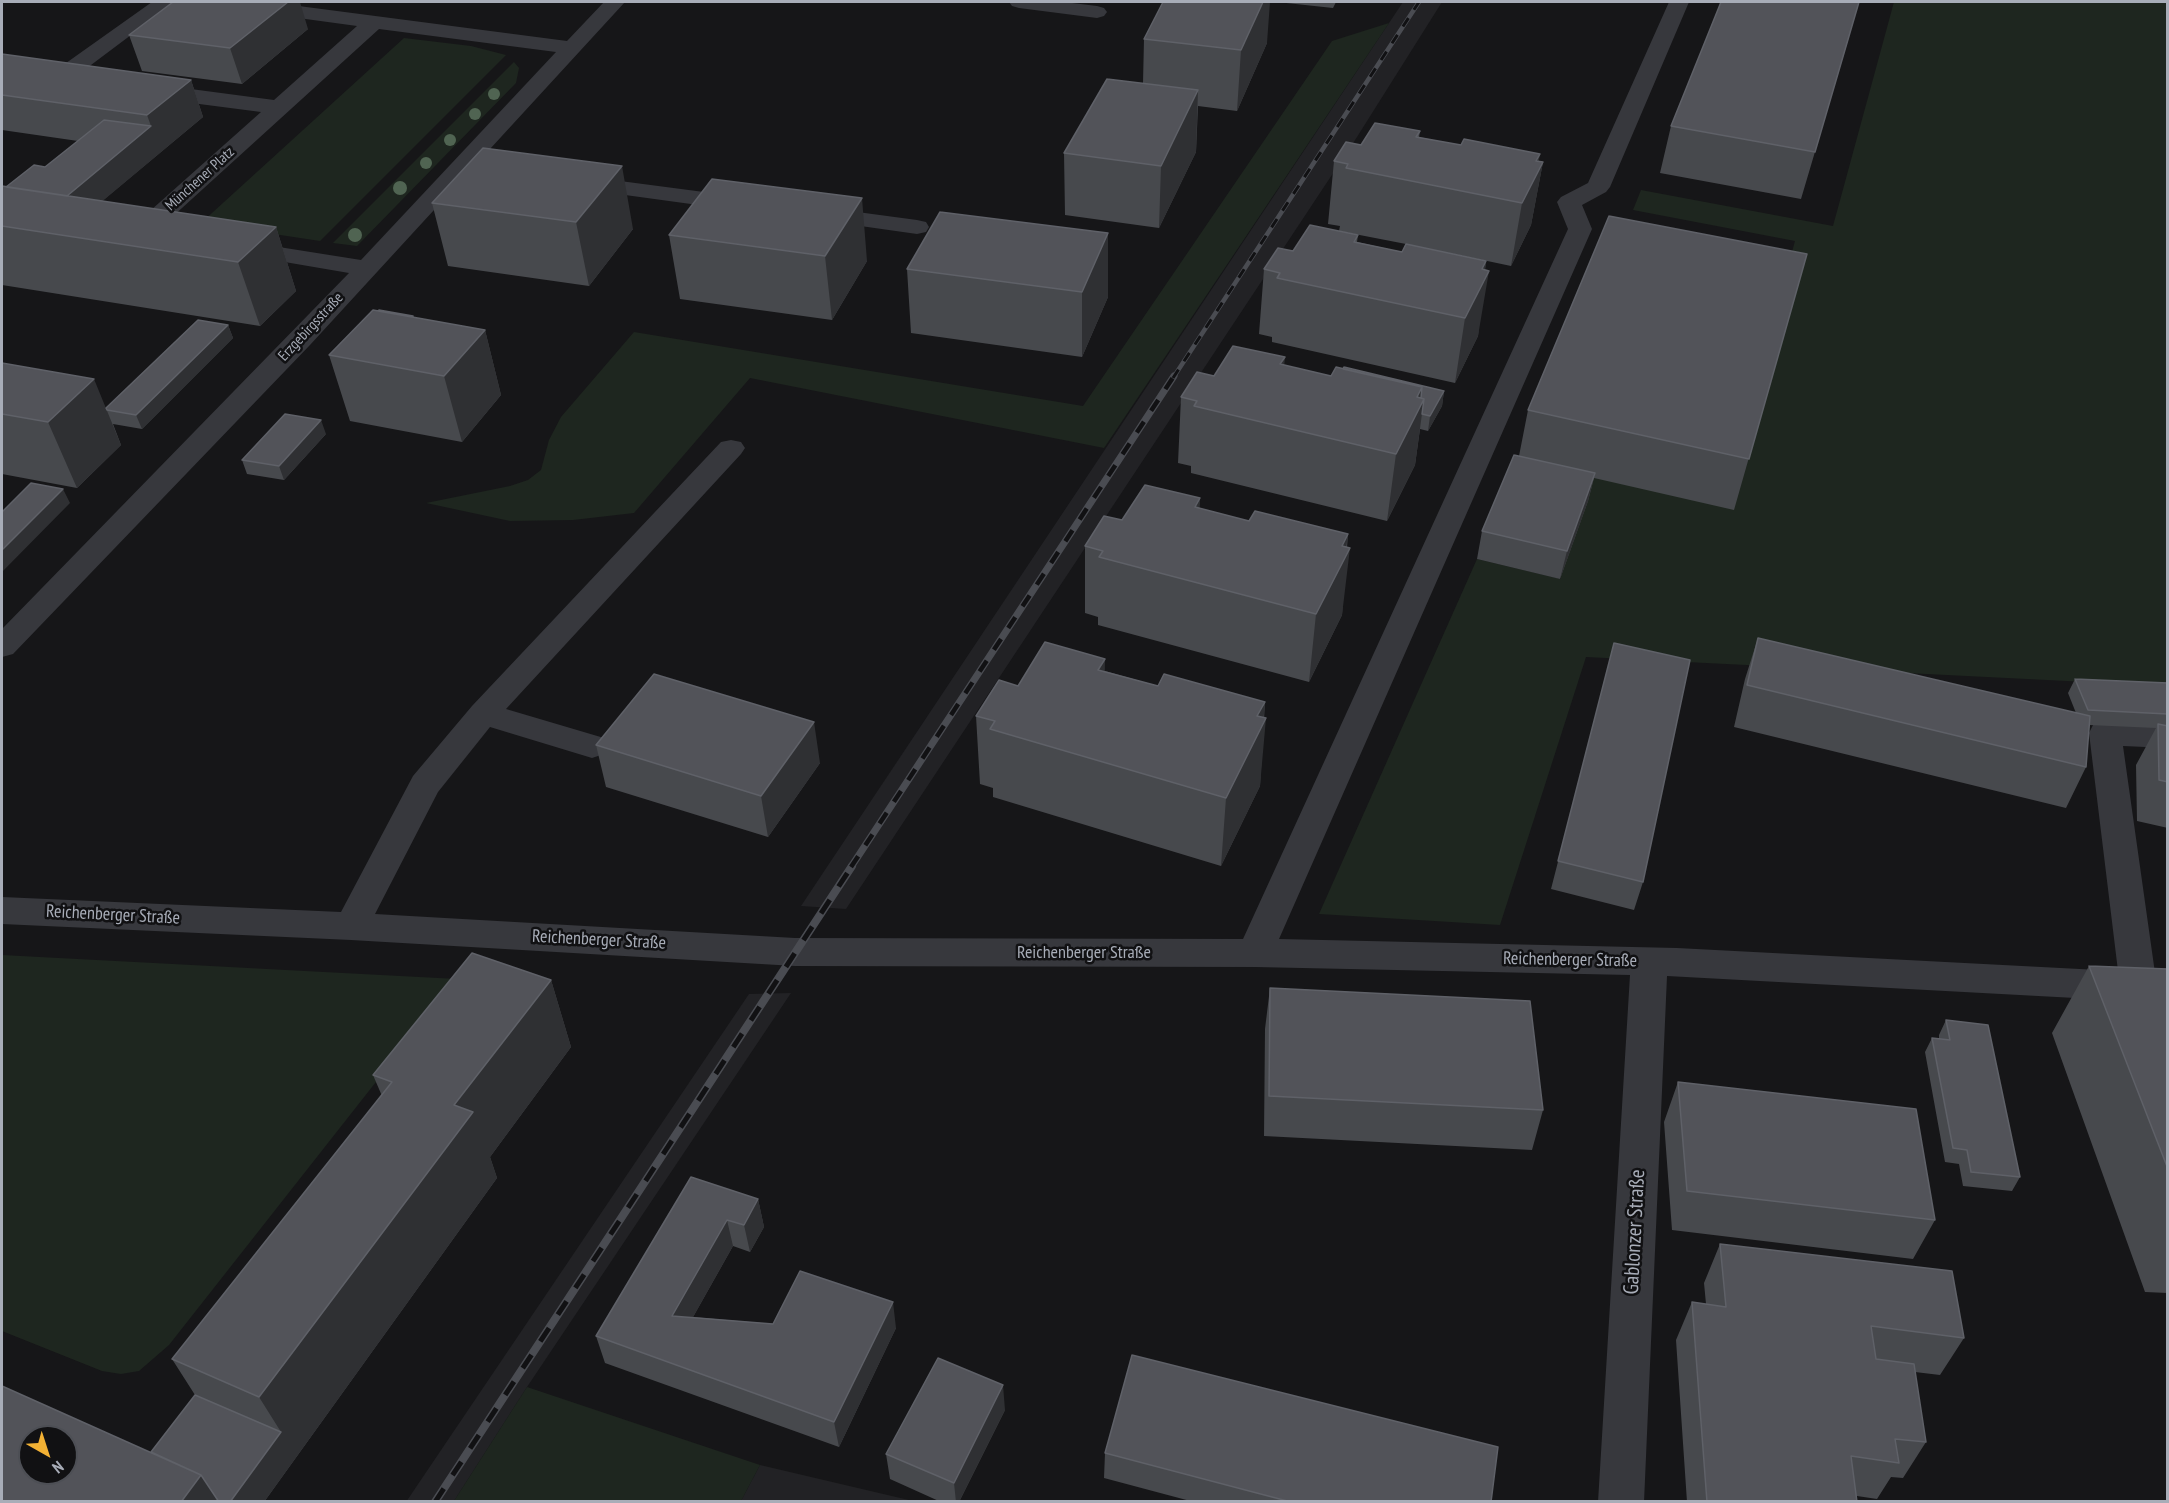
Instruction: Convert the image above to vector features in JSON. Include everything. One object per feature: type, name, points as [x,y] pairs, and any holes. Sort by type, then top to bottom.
[{"type":"street","points":[[106,84],[60,78],[165,2]]},
{"type":"street","points":[[225,2],[571,48]]},
{"type":"street","name":"Erzgebirgsstraße","points":[[2,647],[367,268],[473,168],[571,48],[615,2]]},
{"type":"street","points":[[1019,2],[1096,12]]},
{"type":"street","points":[[1255,953],[1580,229],[1569,201],[1598,187],[1679,2]]},
{"type":"street","name":"Münchener Platz","points":[[175,237],[141,232],[375,21]]},
{"type":"street","points":[[129,87],[280,108]]},
{"type":"street","points":[[563,180],[769,208]]},
{"type":"street","points":[[803,212],[917,227]]},
{"type":"street","points":[[219,244],[367,268]]},
{"type":"street","points":[[351,926],[425,785],[483,714],[731,448]]},
{"type":"street","points":[[483,714],[592,746]]},
{"type":"street","points":[[2153,987],[2105,733],[2168,737]]},
{"type":"street","name":"Reichenberger Straße","points":[[2,910],[351,926],[795,952],[1255,953],[1649,962],[2153,987]]},
{"type":"street","name":"Gablonzer Straße","points":[[1621,1502],[1649,962]]},
{"type":"shaded area","points":[[1403,2],[1442,2],[1357,137],[846,909],[801,906]]},
{"type":"shaded area","points":[[1894,2],[2167,2],[2167,686],[1586,657],[1500,925],[1319,914],[1477,559],[1561,579],[1509,483],[1779,300],[1795,241],[1633,210],[1641,190],[1833,226]]},
{"type":"shaded area","points":[[1389,23],[1104,448],[750,378],[634,513],[573,520],[510,521],[426,503],[510,486],[528,480],[541,470],[549,440],[561,417],[634,332],[1083,406],[1332,41]]},
{"type":"shaded area","points":[[404,38],[471,46],[506,55],[320,241],[201,223]]},
{"type":"shaded area","points":[[514,62],[519,68],[516,83],[357,246],[333,243]]},
{"type":"shaded area","points":[[2,955],[457,979],[169,1345],[139,1371],[121,1374],[102,1371],[2,1331]]},
{"type":"shaded area","points":[[791,993],[527,1387],[454,1501],[406,1502],[749,994]]},
{"type":"shaded area","points":[[527,1387],[760,1465],[741,1501],[454,1501]]},
{"type":"shaded area","points":[[760,1465],[913,1501],[741,1501]]},
{"type":"building","points":[[173,2],[288,2],[230,48],[129,35]]},
{"type":"building","points":[[1163,2],[1263,2],[1241,50],[1144,39]]},
{"type":"building","points":[[1721,2],[1859,2],[1815,152],[1671,126]]},
{"type":"building","points":[[2,54],[191,80],[147,115],[2,95]]},
{"type":"building","points":[[1107,79],[1198,90],[1161,166],[1064,153]]},
{"type":"building","points":[[104,120],[151,126],[67,196],[6,187],[34,165],[45,167]]},
{"type":"building","points":[[1375,123],[1420,131],[1416,137],[1461,145],[1464,139],[1540,154],[1536,161],[1543,162],[1522,203],[1346,168],[1348,164],[1334,161],[1346,142],[1361,145]]},
{"type":"building","points":[[483,148],[622,166],[576,222],[432,203]]},
{"type":"building","points":[[712,179],[862,198],[825,256],[669,235]]},
{"type":"building","points":[[2,186],[276,227],[238,262],[2,226]]},
{"type":"building","points":[[940,212],[1108,233],[1082,292],[907,269]]},
{"type":"building","points":[[1609,216],[1807,254],[1749,459],[1528,410]]},
{"type":"building","points":[[1310,225],[1358,235],[1354,242],[1402,252],[1406,244],[1486,261],[1482,269],[1489,271],[1465,318],[1277,278],[1280,273],[1264,269],[1278,248],[1293,251]]},
{"type":"building","points":[[373,310],[485,330],[444,376],[329,355]]},
{"type":"building","points":[[379,310],[413,316],[378,311]]},
{"type":"building","points":[[198,320],[228,325],[136,415],[107,410],[106,408]]},
{"type":"building","points":[[1233,346],[1285,357],[1280,364],[1331,376],[1336,367],[1422,387],[1417,397],[1424,399],[1396,454],[1194,406],[1197,401],[1181,397],[1197,372],[1214,376]]},
{"type":"building","points":[[2,363],[94,379],[48,422],[2,414]]},
{"type":"building","points":[[1344,367],[1444,391],[1430,416],[1422,414],[1424,399],[1421,398],[1422,387],[1343,369]]},
{"type":"building","points":[[285,414],[321,420],[279,466],[242,460]]},
{"type":"building","points":[[1514,455],[1595,473],[1567,551],[1482,531]]},
{"type":"building","points":[[31,483],[63,489],[2,550],[2,512]]},
{"type":"building","points":[[1145,485],[1200,498],[1195,507],[1249,521],[1255,511],[1348,534],[1342,546],[1350,548],[1316,614],[1099,557],[1103,551],[1085,546],[1104,516],[1122,520]]},
{"type":"building","points":[[1758,638],[2090,716],[2086,767],[1747,685]]},
{"type":"building","points":[[1045,642],[1105,659],[1098,670],[1158,686],[1164,674],[1265,702],[1257,716],[1266,718],[1226,798],[990,729],[995,721],[976,716],[999,680],[1018,686]]},
{"type":"building","points":[[1614,643],[1690,660],[1643,882],[1558,861]]},
{"type":"building","points":[[654,674],[814,722],[761,796],[596,745]]},
{"type":"building","points":[[2075,679],[2168,683],[2168,714],[2088,710]]},
{"type":"building","points":[[2158,724],[2168,726],[2168,782],[2159,780]]},
{"type":"building","points":[[472,953],[551,980],[454,1105],[473,1112],[259,1397],[172,1359],[392,1082],[373,1075]]},
{"type":"building","points":[[2089,966],[2168,969],[2168,1169]]},
{"type":"building","points":[[1270,988],[1530,1001],[1543,1110],[1269,1096]]},
{"type":"building","points":[[1946,1020],[1988,1025],[2020,1177],[1971,1172],[1967,1150],[1953,1148],[1932,1038],[1950,1040]]},
{"type":"building","points":[[1678,1082],[1916,1109],[1935,1220],[1687,1191]]},
{"type":"building","points":[[691,1177],[758,1199],[744,1225],[727,1220],[672,1316],[773,1324],[800,1271],[893,1302],[834,1422],[596,1336]]},
{"type":"building","points":[[1720,1244],[1952,1271],[1964,1338],[1871,1326],[1876,1359],[1914,1364],[1926,1442],[1895,1439],[1899,1463],[1851,1456],[1857,1502],[1707,1502],[1692,1302],[1726,1307]]},
{"type":"building","points":[[1132,1355],[1498,1447],[1491,1502],[1291,1502],[1105,1453]]},
{"type":"building","points":[[938,1358],[1003,1385],[954,1483],[886,1454]]},
{"type":"building","points":[[2,1386],[201,1475],[181,1502],[2,1502]]},
{"type":"building","points":[[195,1395],[281,1432],[230,1502],[219,1502],[201,1475],[151,1452]]},
{"type":"railway","points":[[1173,378],[1419,2]]},
{"type":"railway","points":[[851,867],[1174,376]]},
{"type":"railway","points":[[435,1502],[852,866]]}]
